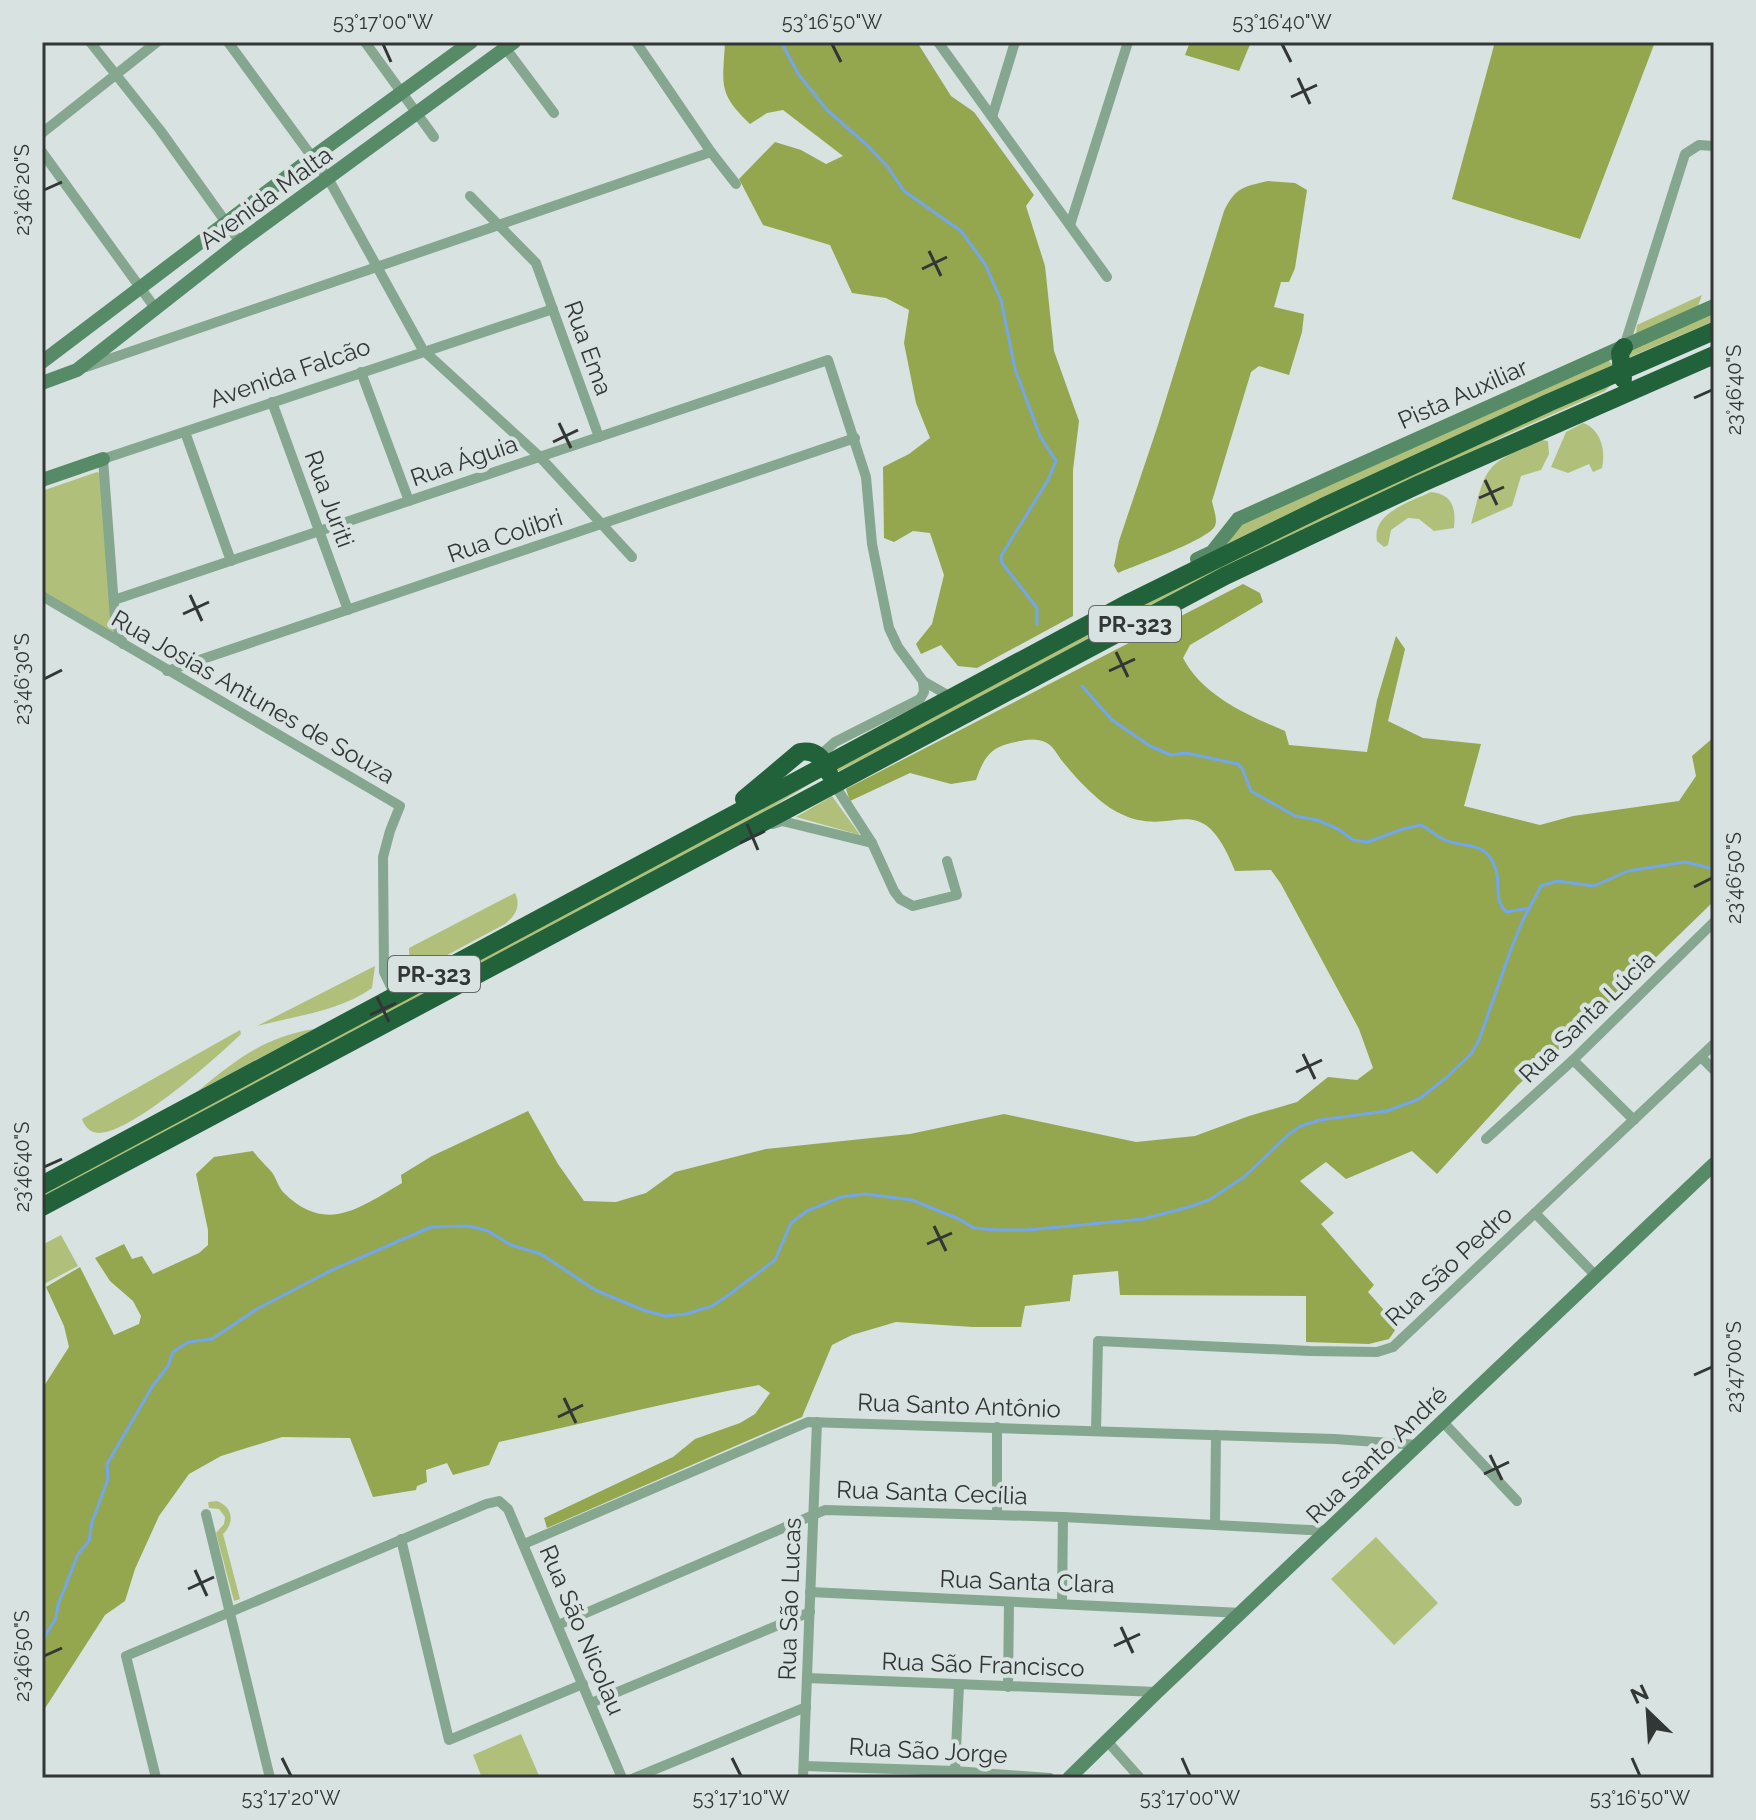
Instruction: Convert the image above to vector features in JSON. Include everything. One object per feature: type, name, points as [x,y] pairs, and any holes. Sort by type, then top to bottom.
[{"type":"highway","name":"PR-323","points":[[827,769],[951,697],[1130,602],[1618,358],[1714,331]]},
{"type":"highway","name":"PR-323","points":[[827,769],[1225,576],[1482,457],[1714,355]]},
{"type":"highway","points":[[1482,457],[1607,394],[1621,382],[1618,358]]},
{"type":"highway","name":"PR-323","points":[[42,1185],[619,876],[756,792],[800,752],[808,751],[827,769]]},
{"type":"highway","points":[[738,834],[825,778],[827,769]]},
{"type":"highway","name":"PR-323","points":[[42,1207],[738,834]]},
{"type":"street","points":[[90,42],[160,130],[240,242]]},
{"type":"street","points":[[42,133],[157,42]]},
{"type":"street","points":[[228,42],[329,180],[423,350],[540,457],[632,557]]},
{"type":"street","points":[[365,42],[434,137]]},
{"type":"street","name":"Avenida Malta","points":[[42,362],[471,42]]},
{"type":"street","points":[[636,42],[736,184]]},
{"type":"street","points":[[938,42],[1107,277]]},
{"type":"street","points":[[992,117],[1015,42]]},
{"type":"street","points":[[1070,225],[1128,42]]},
{"type":"street","points":[[507,44],[554,113]]},
{"type":"street","name":"Avenida Malta","points":[[42,383],[77,370],[240,242],[418,114],[507,44]]},
{"type":"street","points":[[1618,358],[1681,162],[1691,148],[1714,146]]},
{"type":"street","points":[[42,152],[155,308]]},
{"type":"street","points":[[77,370],[711,152]]},
{"type":"street","points":[[470,196],[498,225]]},
{"type":"street","name":"Rua Ema","points":[[498,225],[536,263],[599,437]]},
{"type":"street","name":"Pista Auxiliar","points":[[1130,602],[1153,582],[1212,552],[1238,519],[1618,358],[1714,306]]},
{"type":"street","name":"Avenida Falcão","points":[[42,480],[553,309]]},
{"type":"street","name":"Rua Águia","points":[[114,600],[828,360],[855,438]]},
{"type":"street","points":[[361,372],[409,501]]},
{"type":"street","name":"Rua Juriti","points":[[272,402],[348,610]]},
{"type":"street","points":[[185,432],[231,561]]},
{"type":"street","points":[[855,438],[866,477],[871,534],[889,628],[898,647],[923,681],[951,697]]},
{"type":"street","name":"Rua Colibri","points":[[167,671],[855,438]]},
{"type":"street","points":[[103,459],[115,619],[123,644]]},
{"type":"street","name":"Rua Josias Antunes de Souza","points":[[42,596],[400,806],[383,857],[384,972],[395,995]]},
{"type":"street","points":[[923,681],[924,692],[920,699],[835,742],[827,769],[872,843],[900,899],[913,906],[957,895],[947,861]]},
{"type":"street","points":[[738,834],[782,821],[872,843]]},
{"type":"street","name":"Rua Santa Lúcia","points":[[1486,1139],[1573,1060],[1714,922]]},
{"type":"street","name":"Rua São Pedro","points":[[1096,1431],[1098,1341],[1310,1351],[1383,1351],[1393,1347],[1714,1044]]},
{"type":"street","points":[[1701,1057],[1714,1070]]},
{"type":"street","points":[[1573,1060],[1634,1120]]},
{"type":"street","name":"Rua Santo André","points":[[1069,1778],[1714,1164]]},
{"type":"street","points":[[1535,1213],[1595,1275]]},
{"type":"street","name":"Rua Santo Antônio","points":[[524,1544],[808,1422],[1335,1439],[1418,1445]]},
{"type":"street","name":"Rua São Lucas","points":[[803,1778],[817,1422]]},
{"type":"street","points":[[1443,1422],[1517,1501]]},
{"type":"street","points":[[997,1427],[997,1515]]},
{"type":"street","points":[[1215,1523],[1216,1435]]},
{"type":"street","name":"Rua São Nicolau","points":[[401,1539],[486,1504],[499,1501],[508,1509],[622,1778]]},
{"type":"street","name":"Rua Santa Cecília","points":[[558,1625],[825,1510],[1215,1523],[1329,1531]]},
{"type":"street","points":[[206,1514],[270,1778]]},
{"type":"street","points":[[1062,1604],[1063,1517]]},
{"type":"street","points":[[156,1778],[126,1656],[401,1539],[449,1740],[583,1684]]},
{"type":"street","name":"Rua Santa Clara","points":[[810,1592],[1242,1613]]},
{"type":"street","points":[[1008,1687],[1009,1602]]},
{"type":"street","points":[[591,1703],[810,1612]]},
{"type":"street","name":"Rua São Francisco","points":[[807,1678],[1157,1692]]},
{"type":"street","points":[[955,1771],[959,1685]]},
{"type":"street","points":[[634,1778],[806,1707]]},
{"type":"street","points":[[1107,1741],[1140,1778]]},
{"type":"street","name":"Rua São Jorge","points":[[804,1766],[1050,1778]]},
{"type":"green space","points":[[725,42],[917,42],[951,96],[974,112],[1034,195],[1026,206],[1045,266],[1054,351],[1079,421],[1073,470],[1073,616],[977,668],[958,666],[941,645],[921,654],[916,644],[932,624],[944,575],[930,533],[913,531],[894,542],[884,538],[883,467],[909,454],[930,438],[916,403],[904,343],[909,310],[886,298],[852,293],[830,245],[763,225],[739,179],[775,142],[801,150],[826,164],[843,156],[783,110],[767,113],[750,124],[732,104],[724,87]]},
{"type":"green space","points":[[1190,42],[1251,42],[1239,71],[1185,55]]},
{"type":"green space","points":[[1495,42],[1655,42],[1580,239],[1452,199]]},
{"type":"green space","points":[[1268,181],[1295,183],[1307,190],[1295,268],[1289,282],[1281,282],[1274,307],[1304,314],[1289,375],[1259,366],[1251,372],[1212,501],[1216,517],[1215,526],[1210,532],[1118,573],[1114,566],[1119,541],[1224,211],[1241,189]]},
{"type":"green space","points":[[1702,295],[1698,306],[1636,334],[1637,325]]},
{"type":"green space","points":[[1714,310],[1714,321],[1630,357],[1625,353]]},
{"type":"green space","points":[[1608,360],[1615,367],[1227,545],[1239,526]]},
{"type":"green space","points":[[1611,385],[1605,391],[1506,435],[837,772],[838,767],[1161,594],[1425,466]]},
{"type":"green space","points":[[1583,423],[1594,430],[1601,441],[1602,468],[1593,472],[1589,464],[1568,473],[1551,467],[1566,432]]},
{"type":"green space","points":[[1542,440],[1548,441],[1549,454],[1541,470],[1521,476],[1512,506],[1471,524],[1485,477],[1491,468],[1498,461]]},
{"type":"green space","points":[[100,473],[115,636],[42,593],[42,491]]},
{"type":"green space","points":[[1431,492],[1444,496],[1452,504],[1454,528],[1434,531],[1419,519],[1408,518],[1391,530],[1388,545],[1384,547],[1377,541],[1377,531],[1386,516]]},
{"type":"green space","points":[[1243,584],[1260,593],[1263,602],[1190,645],[1183,658],[1202,683],[1227,703],[1285,731],[1289,745],[1367,752],[1377,700],[1396,636],[1405,649],[1388,721],[1423,738],[1481,744],[1464,806],[1540,825],[1573,816],[1679,801],[1696,776],[1692,756],[1714,737],[1714,901],[1579,1032],[1518,1085],[1437,1174],[1412,1151],[1346,1179],[1326,1162],[1300,1181],[1334,1213],[1321,1224],[1374,1285],[1368,1292],[1398,1326],[1389,1339],[1369,1344],[1306,1342],[1306,1296],[1120,1295],[1118,1271],[1073,1275],[1070,1301],[1025,1306],[1021,1327],[896,1322],[852,1335],[832,1345],[802,1417],[547,1528],[544,1518],[673,1457],[695,1439],[740,1423],[755,1414],[770,1393],[759,1385],[499,1442],[489,1465],[453,1475],[447,1463],[426,1470],[427,1482],[417,1486],[416,1490],[373,1497],[350,1438],[282,1437],[221,1456],[189,1474],[159,1516],[135,1569],[125,1601],[105,1615],[42,1713],[42,1389],[69,1347],[64,1326],[46,1287],[80,1267],[114,1335],[139,1324],[141,1316],[133,1301],[110,1281],[95,1258],[124,1244],[132,1259],[142,1256],[153,1274],[199,1253],[208,1245],[208,1230],[196,1174],[214,1157],[253,1151],[272,1172],[283,1192],[299,1205],[328,1215],[342,1213],[402,1183],[401,1175],[432,1156],[528,1111],[558,1164],[584,1201],[616,1202],[646,1193],[675,1172],[766,1149],[910,1134],[1004,1114],[1136,1142],[1195,1136],[1297,1102],[1328,1077],[1357,1080],[1373,1068],[1359,1029],[1281,884],[1271,870],[1235,871],[1210,828],[1197,821],[1137,820],[1117,812],[1088,789],[1049,745],[1034,740],[1003,745],[992,752],[984,761],[976,780],[951,784],[910,773],[850,801],[846,789]]},
{"type":"green space","points":[[813,782],[671,869],[42,1204],[42,1194]]},
{"type":"green space","points":[[832,796],[860,835],[796,817]]},
{"type":"green space","points":[[515,893],[518,902],[516,910],[505,924],[410,975],[409,948]]},
{"type":"green space","points":[[375,966],[372,988],[359,996],[317,1012],[257,1026]]},
{"type":"green space","points":[[314,1029],[198,1091],[238,1060],[265,1044]]},
{"type":"green space","points":[[240,1030],[241,1034],[194,1076],[133,1120],[100,1133],[91,1131],[85,1125],[82,1119]]},
{"type":"green space","points":[[61,1235],[78,1266],[44,1284],[42,1245]]},
{"type":"green space","points":[[217,1501],[229,1511],[231,1520],[223,1534],[240,1599],[234,1601],[216,1533],[224,1524],[225,1517],[219,1509],[209,1508],[208,1502]]},
{"type":"green space","points":[[1376,1537],[1438,1603],[1394,1645],[1331,1579]]},
{"type":"green space","points":[[521,1734],[540,1778],[482,1778],[473,1755]]},
{"type":"waterway","points":[[781,42],[799,75],[827,110],[887,166],[904,191],[961,231],[985,264],[1001,300],[1015,369],[1040,436],[1056,461],[1048,480],[1001,556],[1002,563],[1037,608],[1037,624]]},
{"type":"waterway","points":[[1082,686],[1112,720],[1150,746],[1171,755],[1186,753],[1238,764],[1251,791],[1295,816],[1317,820],[1353,840],[1368,842],[1421,825],[1443,839],[1480,849],[1492,860],[1498,882],[1498,897],[1506,912],[1530,908]]},
{"type":"waterway","points":[[42,1641],[56,1618],[78,1554],[89,1541],[92,1522],[108,1479],[107,1464],[152,1387],[168,1366],[173,1352],[188,1342],[212,1339],[257,1309],[330,1271],[431,1227],[469,1226],[488,1231],[511,1245],[541,1254],[595,1290],[665,1316],[686,1314],[712,1306],[730,1294],[775,1260],[791,1223],[807,1211],[841,1197],[865,1194],[912,1200],[974,1228],[996,1230],[1143,1219],[1189,1207],[1209,1200],[1244,1177],[1301,1126],[1320,1120],[1387,1111],[1419,1099],[1447,1077],[1471,1054],[1479,1040],[1522,922],[1541,886],[1557,881],[1594,886],[1628,871],[1685,862],[1714,869]]}]
